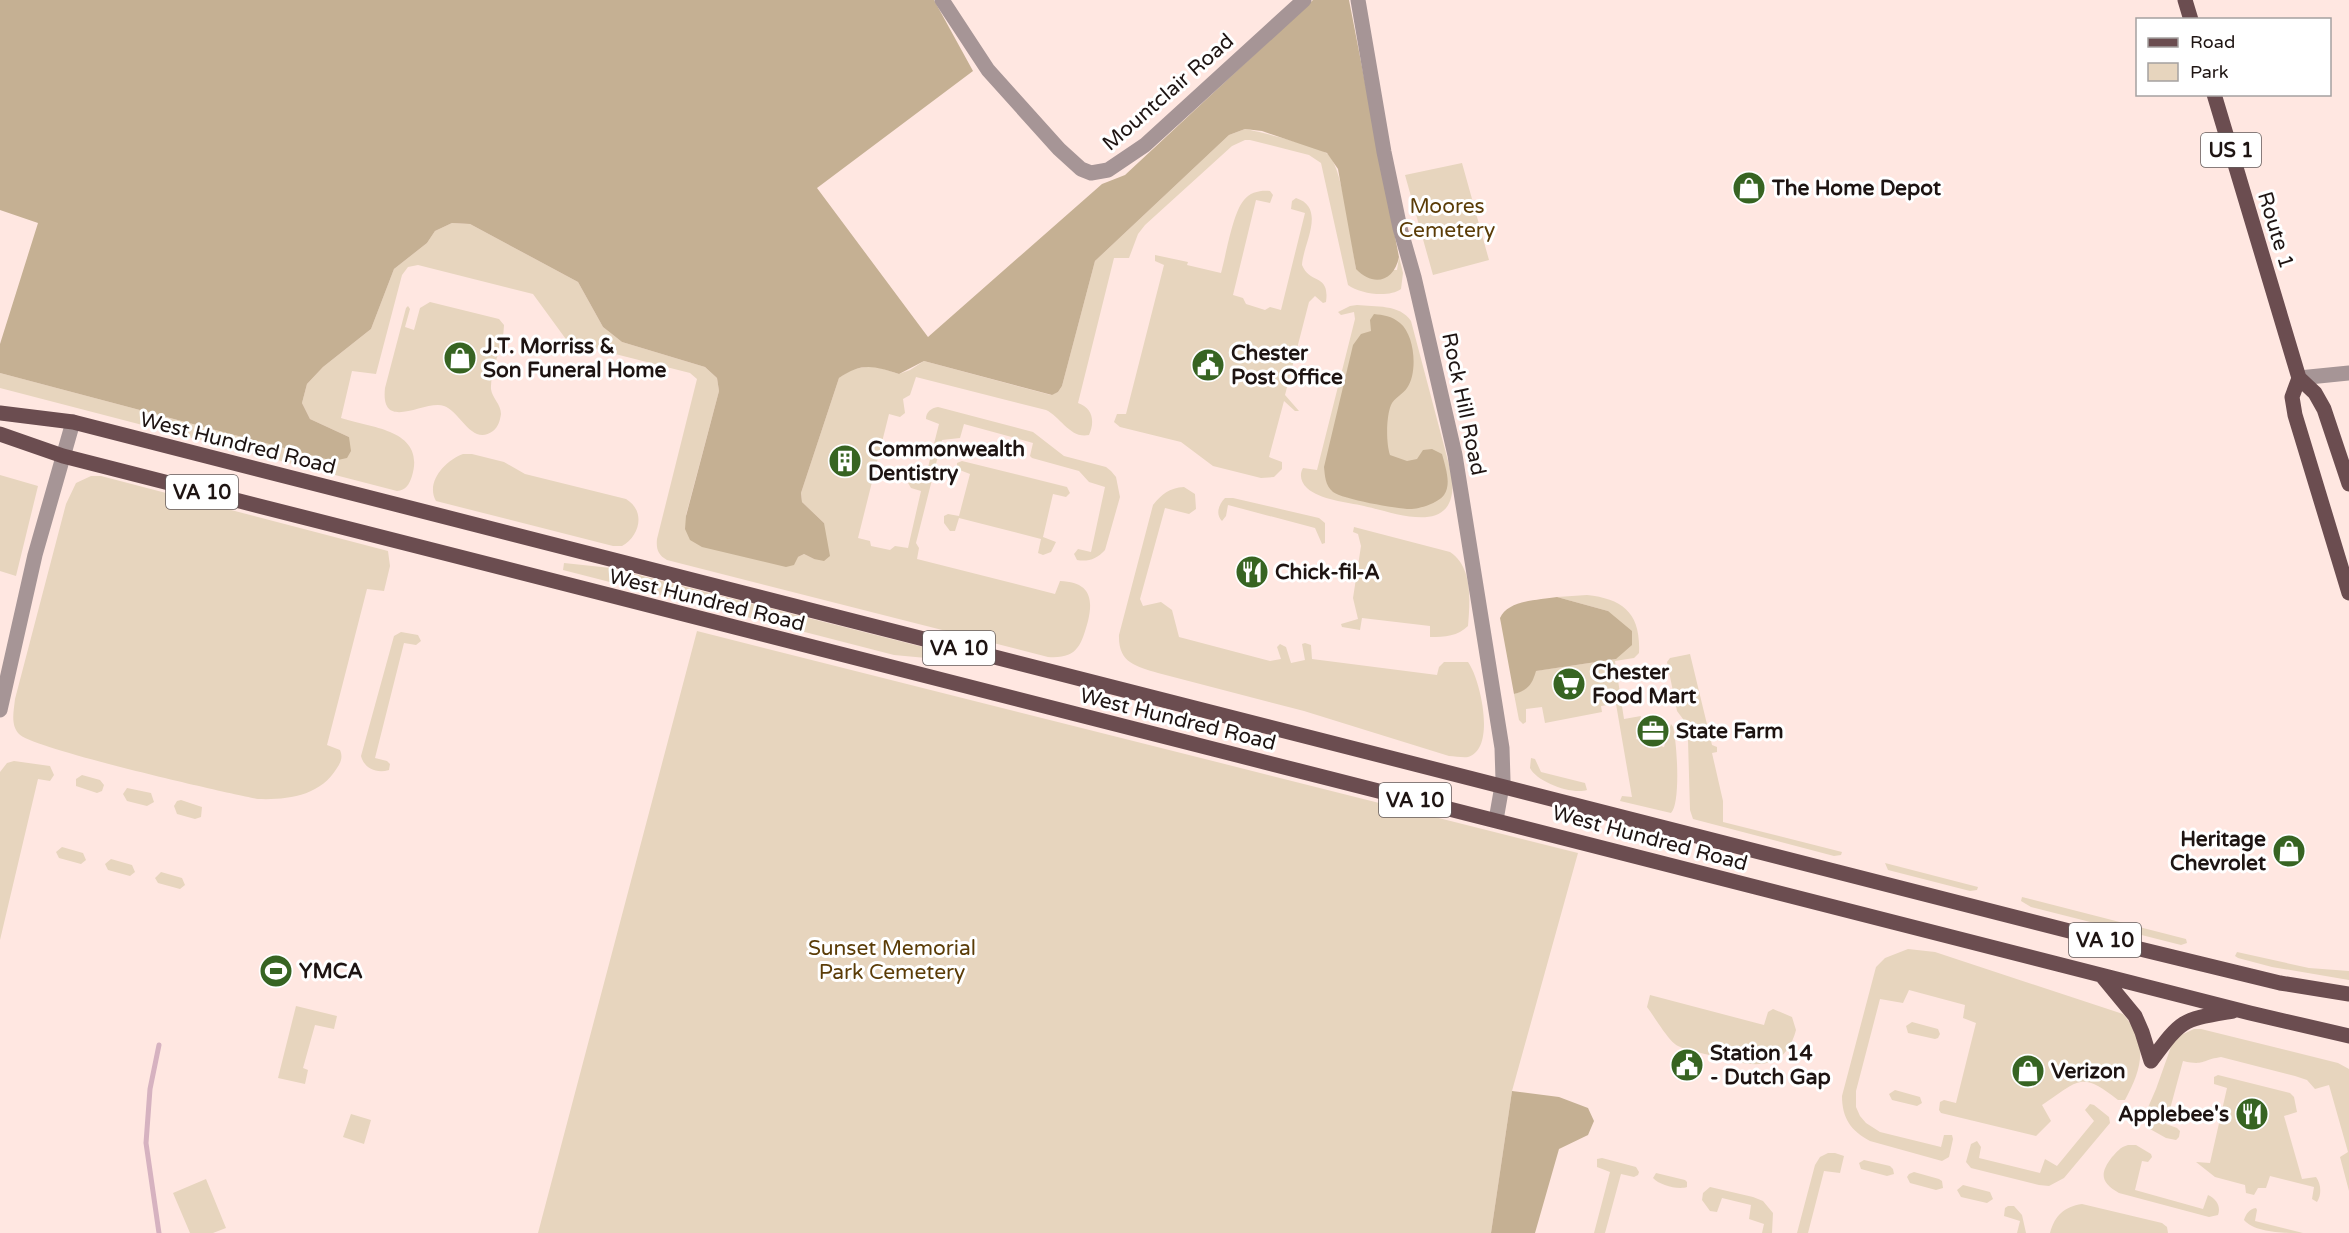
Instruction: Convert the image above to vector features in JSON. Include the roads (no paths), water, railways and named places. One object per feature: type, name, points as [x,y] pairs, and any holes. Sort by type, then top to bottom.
[{"type":"main road","points":[[2185,0],[2190,18]]},
{"type":"main road","name":"Route 1","points":[[2215,96],[2299,378],[2315,393],[2324,409],[2349,484]]},
{"type":"main road","name":"Route 1","points":[[2299,378],[2292,398],[2295,415],[2349,593]]},
{"type":"main road","name":"West Hundred Road","points":[[0,413],[73,422],[2215,968],[2280,983],[2349,994]]},
{"type":"main road","name":"West Hundred Road","points":[[0,434],[63,456],[2102,976],[2349,1036]]},
{"type":"main road","points":[[2102,976],[2135,1016],[2151,1061],[2173,1031],[2185,1021],[2238,1010]]},
{"type":"street","name":"Mountclair Road","points":[[942,0],[988,70],[1059,149],[1081,169],[1091,173],[1108,170],[1145,145],[1304,0]]},
{"type":"street","name":"Rock Hill Road","points":[[1358,0],[1384,152],[1400,228],[1414,278],[1455,455],[1502,748],[1502,787],[1496,820]]},
{"type":"street","points":[[2299,378],[2349,373]]},
{"type":"street","points":[[0,710],[35,555],[73,422]]},
{"type":"waterway","points":[[159,1045],[150,1089],[146,1143],[159,1233]]},
{"type":"place","name":"The Home Depot","points":[[1749,188]]},
{"type":"place","name":"J.T. Morriss & Son Funeral Home","points":[[460,358]]},
{"type":"place","name":"Chester Post Office","points":[[1208,365]]},
{"type":"place","name":"Commonwealth Dentistry","points":[[845,461]]},
{"type":"place","name":"Chick-fil-A","points":[[1252,572]]},
{"type":"place","name":"Chester Food Mart","points":[[1569,684]]},
{"type":"place","name":"State Farm","points":[[1653,731]]},
{"type":"place","name":"Heritage Chevrolet","points":[[2289,851]]},
{"type":"place","name":"YMCA","points":[[276,971]]},
{"type":"place","name":"Station 14 - Dutch Gap","points":[[1687,1065]]},
{"type":"place","name":"Verizon","points":[[2028,1071]]},
{"type":"place","name":"Applebee's","points":[[2252,1114]]},
{"type":"park label","name":"Moores Cemetery","points":[[1447,218]]},
{"type":"park label","name":"Sunset Memorial Park Cemetery","points":[[892,960]]}]
